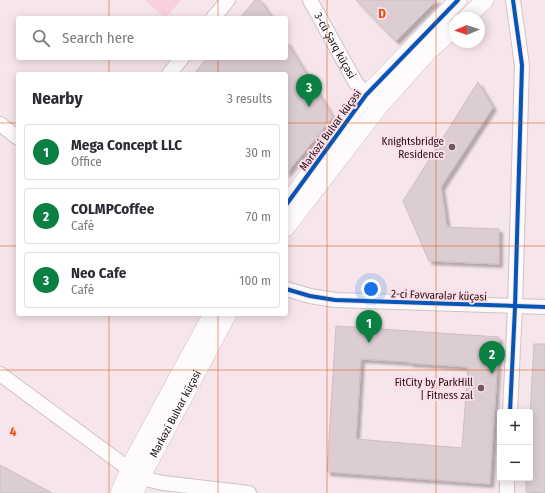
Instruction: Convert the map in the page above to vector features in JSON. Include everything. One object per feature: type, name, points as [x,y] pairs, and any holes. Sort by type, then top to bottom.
[{"type":"street","points":[[215,16],[228,0]]},
{"type":"street","name":"3-cü Şərq küçəsi","points":[[310,0],[356,84],[379,107]]},
{"type":"street","name":"Mərkəzi Bulvar küçəsi","points":[[288,201],[366,95],[458,0]]},
{"type":"street","points":[[472,12],[485,0]]},
{"type":"street","points":[[510,409],[515,307],[522,65],[514,0]]},
{"type":"street","points":[[288,225],[379,107],[427,53],[449,33]]},
{"type":"street","points":[[171,72],[180,60]]},
{"type":"street","points":[[0,124],[16,136]]},
{"type":"street","name":"2-ci Fəvvarələr küçəsi","points":[[288,290],[310,296],[335,300],[545,307]]},
{"type":"street","name":"Mərkəzi Bulvar küçəsi","points":[[134,493],[135,473],[211,316]]},
{"type":"street","name":"Mərkəzi Bulvar küçəsi","points":[[119,493],[135,473],[227,316]]},
{"type":"street","points":[[0,374],[135,473],[163,483],[248,493]]},
{"type":"street","points":[[507,481],[507,493]]},
{"type":"shaded area","points":[[145,0],[181,0],[167,16],[163,16]]},
{"type":"building","points":[[255,0],[260,0],[271,16],[242,16]]},
{"type":"building","points":[[356,0],[437,0],[396,41]]},
{"type":"building","points":[[288,44],[333,117],[288,172],[288,72],[196,72],[205,60],[288,60]]},
{"type":"building","name":"Knightsbridge Residence","points":[[478,82],[493,107],[441,187],[447,227],[499,229],[499,264],[429,261],[403,201]]},
{"type":"building","points":[[336,326],[499,337],[490,484],[327,472]],"holes":[[[361,359],[410,362],[409,363],[468,367],[462,448],[356,439]]]},
{"type":"building","points":[[534,344],[545,344],[545,493],[526,492],[526,481],[533,481],[533,409],[530,409]]},
{"type":"building","points":[[0,465],[52,493],[0,493]]},
{"type":"cycle path","points":[[288,202],[366,95],[458,0]]},
{"type":"cycle path","points":[[510,409],[515,307],[522,65],[513,0]]},
{"type":"cycle path","points":[[288,290],[310,296],[335,300],[545,307]]},
{"type":"place","name":"Neo Cafe","points":[[309,107]]},
{"type":"place","name":"Knightsbridge Residence","points":[[452,147]]},
{"type":"place","name":"Mega Concept LLC","points":[[369,343]]},
{"type":"place","name":"COLMPCoffee","points":[[492,374]]},
{"type":"place","name":"FitCity by ParkHill | Fitness zal","points":[[481,388]]}]
